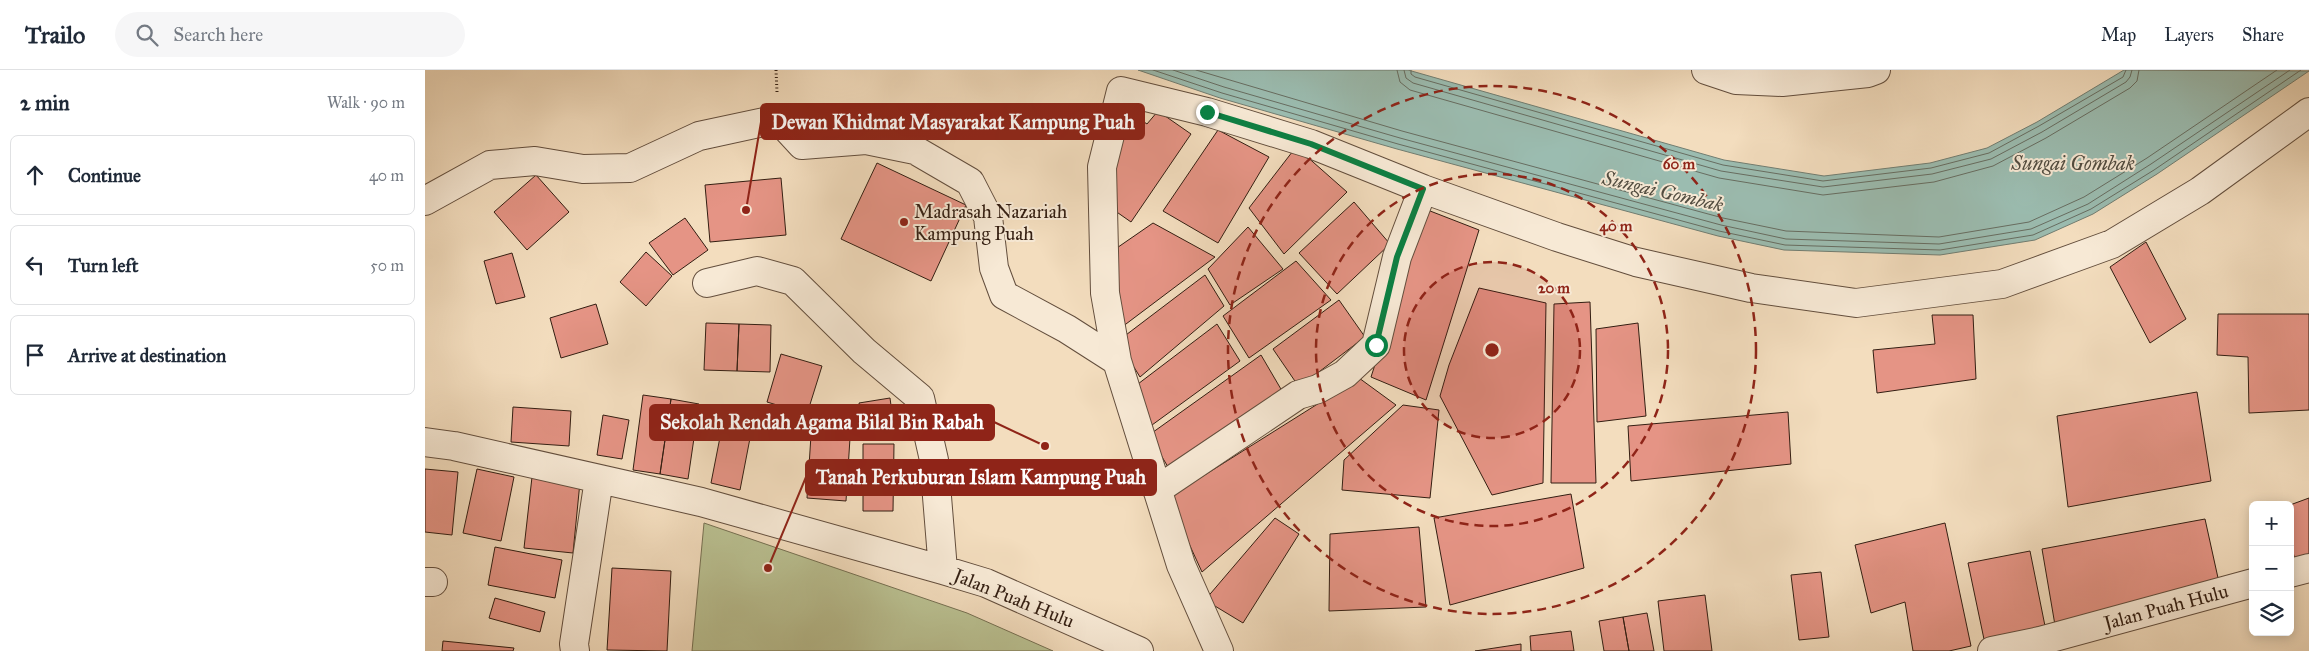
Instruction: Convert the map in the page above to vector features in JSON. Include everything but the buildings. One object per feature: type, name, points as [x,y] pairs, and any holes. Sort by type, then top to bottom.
[{"type":"street","points":[[1706,70],[1736,80],[1782,82],[1868,73],[1876,70]]},
{"type":"street","points":[[1219,651],[1181,565],[1157,490],[1117,361],[1105,293],[1102,167],[1121,91],[1207,112],[1311,144],[1423,189],[1557,237],[1636,262],[1751,288],[1856,303],[2002,284],[2112,244],[2200,191],[2309,112]]},
{"type":"street","points":[[425,201],[490,166],[535,161],[583,169],[630,168],[699,136],[778,119],[802,145],[866,140],[915,150],[970,182],[989,217],[995,268],[1004,295],[1067,329],[1117,361]]},
{"type":"street","points":[[1157,490],[1298,395],[1318,389],[1345,374],[1376,345],[1397,257],[1423,189]]},
{"type":"street","points":[[707,283],[757,271],[793,281],[864,350],[920,398],[934,460],[943,570]]},
{"type":"street","name":"Jalan Puah Hulu","points":[[425,442],[454,446],[701,502],[943,570],[986,583],[1139,651]]},
{"type":"street","points":[[575,651],[574,644],[599,479]]},
{"type":"street","points":[[2294,572],[2309,568]]},
{"type":"street","name":"Jalan Puah Hulu","points":[[1992,651],[2249,585]]},
{"type":"path","points":[[776,70],[777,90]]},
{"type":"green space","points":[[704,523],[967,613],[1053,651],[692,651]]},
{"type":"water","name":"Sungai Gombak","points":[[1138,70],[1408,70],[1724,160],[1824,176],[1930,163],[1987,148],[2037,122],[2124,70],[2309,71],[2157,174],[2093,214],[2035,240],[1940,255],[1784,250],[1718,236],[1397,149],[1220,98]]},
{"type":"place","name":"Dewan Khidmat Masyarakat Kampung Puah","points":[[746,210]]},
{"type":"place","name":"Madrasah Nazariah Kampung Puah","points":[[904,222]]},
{"type":"place","name":"Sekolah Rendah Agama Bilal Bin Rabah","points":[[1045,446]]},
{"type":"place","name":"Tanah Perkuburan Islam Kampung Puah","points":[[768,568]]},
{"type":"route","points":[[1207,112],[1311,144],[1423,189],[1397,257],[1376,345]]}]
